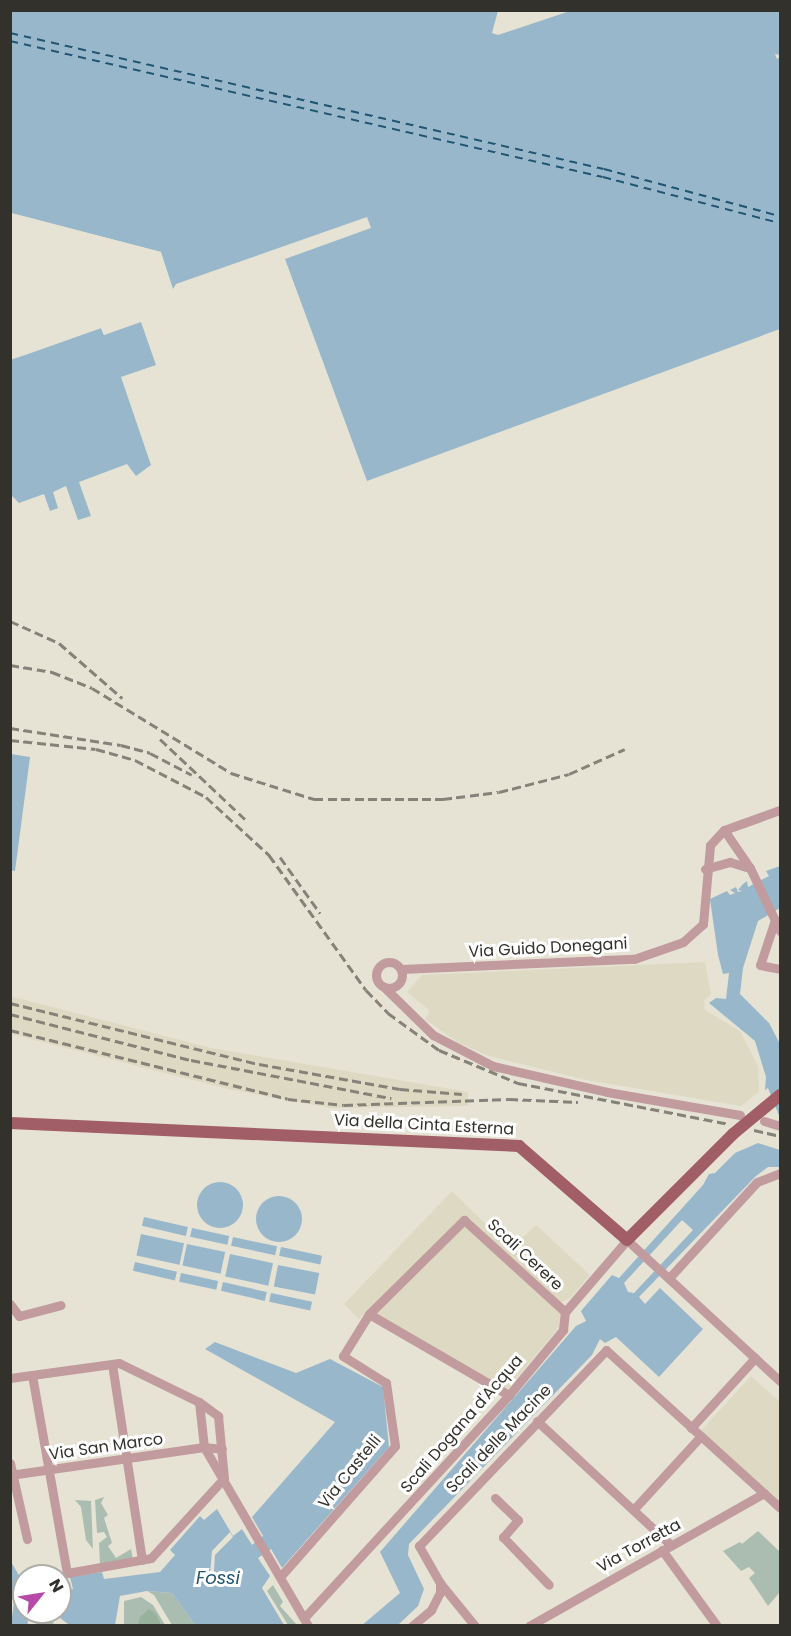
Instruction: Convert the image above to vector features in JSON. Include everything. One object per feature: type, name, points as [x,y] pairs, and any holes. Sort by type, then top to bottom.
[{"type":"main road","points":[[627,1240],[704,1161],[780,1095]]},
{"type":"main road","name":"Via della Cinta Esterna","points":[[10,1124],[519,1146],[627,1240]]},
{"type":"street","points":[[750,868],[730,862],[705,869],[710,845],[724,830],[780,810]]},
{"type":"street","points":[[724,830],[750,868],[780,931]]},
{"type":"street","name":"Via Guido Donegani","points":[[401,969],[634,959],[661,951],[687,941],[701,928],[705,869]]},
{"type":"street","points":[[775,920],[760,965],[780,969]]},
{"type":"street","points":[[405,1010],[400,983],[401,969],[390,962],[378,968],[377,981],[405,1010],[452,1047],[493,1066],[607,1092],[740,1115]]},
{"type":"street","points":[[384,987],[400,983]]},
{"type":"street","points":[[764,1121],[780,1126]]},
{"type":"street","points":[[669,1278],[757,1182],[780,1173]]},
{"type":"street","name":"Scali Cerere","points":[[369,1314],[464,1220],[565,1312]]},
{"type":"street","name":"Via della Cinta Esterna","points":[[627,1240],[780,1381]]},
{"type":"street","name":"Scali Dogana d'Acqua","points":[[306,1622],[509,1395],[563,1330],[565,1312],[627,1240]]},
{"type":"street","points":[[10,1304],[19,1316],[61,1305]]},
{"type":"street","points":[[369,1314],[509,1395]]},
{"type":"street","name":"Via Castelli","points":[[279,1576],[395,1446],[386,1383],[343,1356],[369,1314]]},
{"type":"street","name":"Scali delle Macine","points":[[440,1583],[419,1552],[421,1543],[606,1350],[691,1428]]},
{"type":"street","points":[[755,1358],[691,1428],[780,1508]]},
{"type":"street","points":[[10,1378],[119,1363],[199,1402],[218,1416],[224,1478],[151,1558],[67,1573],[32,1375]]},
{"type":"street","points":[[112,1364],[142,1560]]},
{"type":"street","points":[[199,1402],[204,1448],[224,1478],[306,1622]]},
{"type":"street","points":[[537,1421],[671,1545]]},
{"type":"street","points":[[634,1509],[700,1437]]},
{"type":"street","name":"Via San Marco","points":[[12,1474],[204,1448],[222,1449]]},
{"type":"street","points":[[10,1463],[27,1539]]},
{"type":"street","name":"Via Torretta","points":[[529,1626],[764,1493]]},
{"type":"street","points":[[495,1498],[520,1517],[503,1537],[549,1585]]},
{"type":"street","points":[[662,1550],[717,1626]]},
{"type":"street","points":[[412,1626],[434,1605],[440,1583]]},
{"type":"street","points":[[440,1583],[475,1626]]},
{"type":"shaded area","points":[[705,962],[711,994],[704,1001],[705,1010],[740,1031],[758,1066],[759,1092],[741,1106],[586,1080],[489,1056],[457,1042],[425,1019],[430,1011],[407,992],[422,975]]},
{"type":"shaded area","points":[[10,996],[211,1048],[468,1092],[468,1106],[331,1108],[232,1090],[11,1034]]},
{"type":"shaded area","points":[[452,1191],[511,1249],[536,1225],[590,1275],[571,1297],[560,1303],[562,1324],[504,1393],[373,1314],[412,1266],[359,1319],[344,1304]]},
{"type":"shaded area","points":[[751,1376],[780,1402],[780,1505],[699,1433]]},
{"type":"green space","points":[[104,1497],[101,1503],[108,1515],[104,1518],[112,1543],[108,1546],[116,1558],[131,1549],[133,1559],[100,1564],[99,1543],[107,1537],[104,1532],[97,1533],[95,1500]]},
{"type":"green space","points":[[75,1500],[91,1501],[93,1549],[86,1540],[81,1507]]},
{"type":"green space","points":[[758,1531],[780,1552],[780,1592],[768,1606],[749,1578],[755,1573],[749,1567],[741,1571],[723,1551],[740,1542],[742,1544]]},
{"type":"green space","points":[[273,1585],[283,1602],[280,1606],[297,1625],[288,1625],[267,1591]]},
{"type":"green space","points":[[147,1591],[172,1593],[195,1625],[172,1625],[154,1595]]},
{"type":"green space","points":[[141,1597],[153,1605],[165,1625],[124,1625],[124,1601]]},
{"type":"green space","points":[[149,1609],[156,1614],[161,1625],[138,1625],[140,1617]]},
{"type":"water","points":[[10,11],[498,11],[492,33],[498,35],[570,11],[780,11],[780,55],[775,54],[777,59],[780,57],[780,329],[367,481],[285,259],[371,228],[367,217],[176,284],[173,289],[161,252],[11,213]]},
{"type":"water","points":[[141,322],[156,365],[121,377],[151,465],[136,476],[127,464],[79,482],[91,516],[78,520],[66,486],[53,492],[58,508],[50,511],[44,494],[19,503],[11,495],[10,360],[101,328],[104,335]]},
{"type":"water","points":[[11,754],[30,757],[15,871],[10,870]]},
{"type":"water","points":[[780,866],[780,908],[758,921],[743,968],[740,994],[769,1023],[780,1044],[780,1118],[768,1088],[765,1090],[766,1077],[755,1041],[709,1003],[716,998],[726,999],[729,973],[723,974],[718,955],[710,899],[727,891],[730,895],[735,893],[730,890],[736,887],[738,892],[742,891],[738,890],[747,881],[748,887],[769,876],[766,871]]},
{"type":"water","points":[[758,1143],[780,1150],[780,1167],[768,1167],[756,1176],[639,1297],[645,1304],[660,1288],[703,1329],[659,1377],[616,1337],[605,1343],[600,1339],[592,1355],[409,1544],[408,1555],[424,1589],[418,1606],[398,1625],[361,1626],[400,1593],[380,1552],[576,1326],[586,1321],[581,1311],[612,1275],[619,1278],[703,1185],[709,1174],[715,1173],[735,1153]],"holes":[[[682,1220],[693,1230],[634,1293],[628,1292],[624,1283]]]},
{"type":"water","points":[[220,1182],[236,1189],[243,1205],[236,1221],[220,1228],[204,1221],[197,1205],[204,1189]]},
{"type":"water","points":[[279,1196],[295,1203],[302,1219],[295,1235],[279,1242],[263,1235],[256,1219],[263,1203]]},
{"type":"water","points":[[144,1217],[188,1227],[186,1236],[142,1226]]},
{"type":"water","points":[[192,1228],[229,1236],[227,1245],[190,1237]]},
{"type":"water","points":[[141,1234],[184,1243],[179,1265],[136,1256]]},
{"type":"water","points":[[233,1237],[277,1246],[275,1255],[231,1246]]},
{"type":"water","points":[[187,1244],[225,1252],[221,1274],[182,1266]]},
{"type":"water","points":[[281,1247],[322,1256],[320,1265],[279,1256]]},
{"type":"water","points":[[230,1254],[273,1263],[268,1286],[225,1276]]},
{"type":"water","points":[[135,1262],[177,1272],[175,1280],[133,1271]]},
{"type":"water","points":[[278,1265],[319,1273],[315,1295],[274,1287]]},
{"type":"water","points":[[181,1273],[218,1281],[216,1290],[179,1282]]},
{"type":"water","points":[[223,1282],[267,1292],[265,1301],[221,1291]]},
{"type":"water","points":[[271,1293],[312,1302],[310,1311],[269,1302]]},
{"type":"water","name":"Fossi","points":[[215,1342],[296,1373],[330,1359],[383,1387],[389,1447],[282,1568],[271,1549],[258,1558],[270,1576],[262,1588],[284,1625],[195,1625],[172,1593],[147,1591],[120,1596],[115,1625],[68,1624],[72,1624],[72,1577],[102,1572],[104,1579],[160,1572],[175,1555],[170,1550],[200,1516],[204,1520],[217,1509],[233,1536],[242,1529],[252,1545],[263,1536],[252,1517],[335,1422],[205,1349]]},
{"type":"water","points":[[10,1560],[12,1564],[12,1599]]},
{"type":"pier","points":[[11,213],[161,252],[159,257],[10,216]]},
{"type":"pier","points":[[142,320],[104,335],[101,328],[11,360],[100,325],[106,331]]},
{"type":"pier","points":[[230,1532],[233,1537],[215,1555],[213,1587],[209,1586],[212,1551]]},
{"type":"ferry route","points":[[10,33],[604,169],[780,216]]},
{"type":"ferry route","points":[[10,41],[603,177],[780,223]]},
{"type":"railway","points":[[10,621],[59,643],[122,698]]},
{"type":"railway","points":[[10,665],[52,672],[92,688],[231,773],[314,799],[443,799],[499,792],[569,774],[625,749]]},
{"type":"railway","points":[[10,728],[121,745],[150,753],[192,775]]},
{"type":"railway","points":[[160,739],[245,819]]},
{"type":"railway","points":[[10,740],[96,749],[135,760],[206,797],[269,855],[366,990],[388,1013],[439,1050],[518,1083],[729,1124]]},
{"type":"railway","points":[[280,857],[320,913]]},
{"type":"railway","points":[[10,1003],[259,1064],[400,1089],[462,1094]]},
{"type":"railway","points":[[10,1014],[191,1060],[391,1098]]},
{"type":"railway","points":[[10,1030],[288,1099],[344,1105],[509,1099],[578,1102]]},
{"type":"railway","points":[[754,1130],[780,1136]]}]
